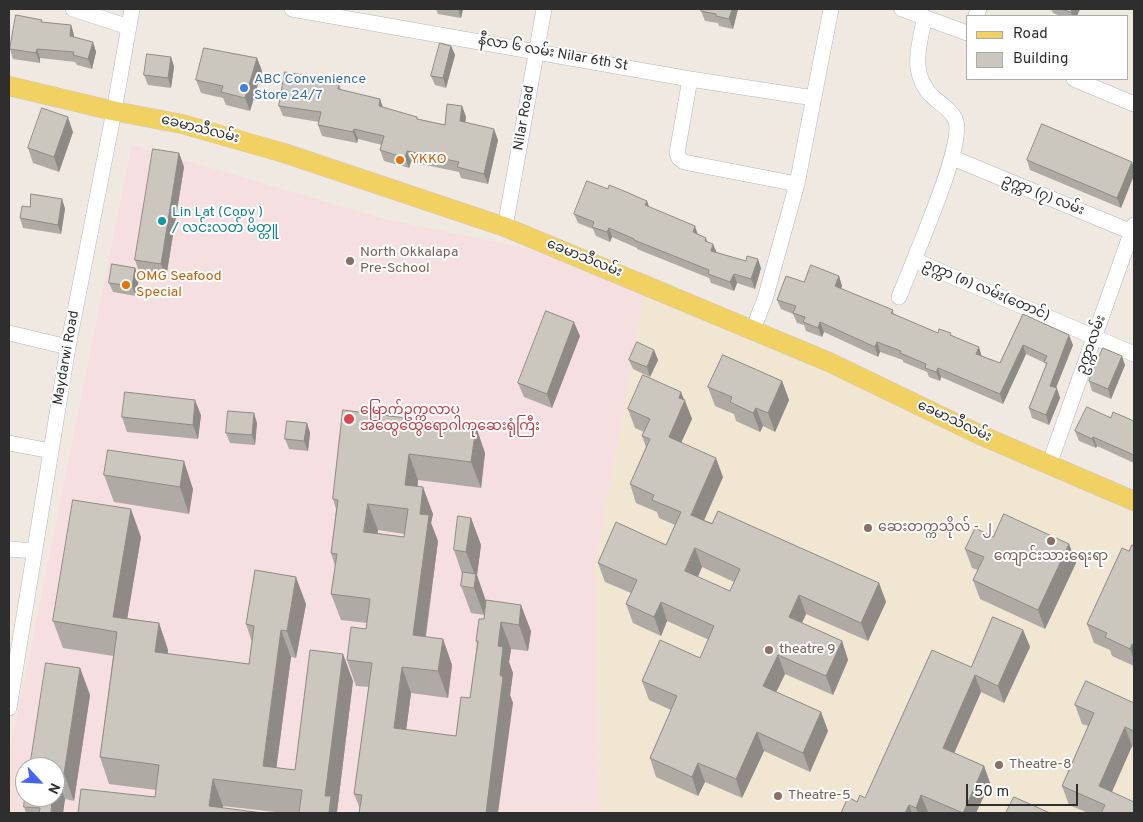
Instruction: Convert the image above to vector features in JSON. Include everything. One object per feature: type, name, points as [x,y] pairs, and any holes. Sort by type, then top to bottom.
[{"type":"main road","name":"ခေမာသီလမ်း","points":[[9,86],[114,111],[182,124],[284,153],[506,227],[829,362],[978,434],[1134,501]]},
{"type":"street","points":[[73,9],[129,27]]},
{"type":"street","name":"Maydarwi Road","points":[[9,708],[68,347],[132,9]]},
{"type":"street","name":"နီလာ ၆ လမ်း Nilar 6th St","points":[[292,9],[690,79],[814,98]]},
{"type":"street","name":"Nilar Road","points":[[506,227],[544,9]]},
{"type":"street","points":[[753,330],[765,300],[797,184],[831,9]]},
{"type":"street","points":[[902,9],[966,33]]},
{"type":"street","points":[[914,260],[952,158],[957,130],[956,120],[950,111],[929,94],[918,74],[918,48],[925,17]]},
{"type":"street","points":[[690,79],[677,153],[679,158],[684,162],[797,184]]},
{"type":"street","points":[[1076,80],[1134,104]]},
{"type":"street","name":"ဥက္ကာ (၇) လမ်း","points":[[952,158],[1133,230]]},
{"type":"street","name":"ဥက္ကာလမ်း","points":[[1049,465],[1133,230]]},
{"type":"street","name":"ဥက္ကာ (၈) လမ်း(တောင်)","points":[[899,297],[914,260],[1134,354]]},
{"type":"street","points":[[9,333],[68,347]]},
{"type":"street","points":[[9,443],[51,451]]},
{"type":"street","points":[[9,549],[34,551]]},
{"type":"shaded area","name":"မြောက်ဥက္ကလာပ အထွေထွေရောဂါကုဆေးရုံကြီး","points":[[132,145],[385,219],[648,274],[595,564],[599,813],[9,813],[11,746]]},
{"type":"shaded area","name":"ဆေးတက္ကသိုလ် - ၂","points":[[648,274],[1134,492],[1134,813],[599,813],[595,564]]},
{"type":"building","points":[[702,9],[732,9],[729,19],[701,11]]},
{"type":"building","points":[[16,15],[42,20],[41,22],[71,25],[70,36],[93,42],[88,59],[73,55],[74,52],[37,49],[36,53],[10,49]]},
{"type":"building","points":[[440,43],[451,46],[443,78],[431,76]]},
{"type":"building","points":[[204,48],[257,58],[245,98],[221,92],[223,86],[196,80]]},
{"type":"building","points":[[147,54],[171,57],[168,78],[144,75]]},
{"type":"building","points":[[285,72],[309,76],[309,79],[339,84],[338,89],[380,99],[379,106],[417,117],[417,119],[445,125],[447,104],[462,106],[460,121],[494,129],[484,174],[457,167],[459,162],[407,151],[405,158],[380,150],[384,136],[354,129],[353,132],[318,125],[321,112],[279,106]]},
{"type":"building","points":[[42,108],[68,117],[54,157],[28,148]]},
{"type":"building","points":[[1042,124],[1132,162],[1117,198],[1027,160]]},
{"type":"building","name":"Lin Lat (Copy ) / လင်းလတ် မိတ္တူ","points":[[153,149],[179,153],[161,264],[135,260]]},
{"type":"building","points":[[587,181],[608,189],[609,185],[624,191],[647,201],[645,205],[695,226],[693,232],[706,238],[705,241],[713,244],[711,251],[746,261],[747,256],[758,259],[751,279],[734,274],[730,282],[708,274],[709,270],[609,228],[607,232],[592,227],[594,222],[574,214]]},
{"type":"building","points":[[31,194],[62,199],[58,225],[20,218],[22,206],[30,207]]},
{"type":"building","points":[[112,264],[135,268],[132,286],[109,283]]},
{"type":"building","points":[[811,265],[839,276],[835,286],[893,310],[891,313],[938,333],[939,329],[951,333],[950,335],[979,347],[976,354],[1000,363],[1023,314],[1069,335],[1050,386],[1057,388],[1046,415],[1029,408],[1047,363],[1044,362],[1047,356],[1023,345],[1000,394],[938,368],[936,372],[925,368],[926,364],[900,353],[901,351],[877,342],[875,347],[820,322],[818,328],[803,322],[805,317],[793,313],[796,306],[777,300],[786,276],[804,282]]},
{"type":"building","points":[[546,311],[574,322],[547,394],[518,383]]},
{"type":"building","points":[[637,342],[654,350],[647,367],[629,360]]},
{"type":"building","points":[[1103,348],[1122,356],[1108,389],[1089,381]]},
{"type":"building","points":[[723,355],[782,381],[768,413],[756,408],[753,413],[730,402],[732,397],[708,387]]},
{"type":"building","points":[[643,375],[681,392],[679,398],[685,400],[669,437],[716,458],[691,515],[712,524],[718,511],[879,583],[861,623],[799,595],[789,617],[842,641],[826,676],[778,655],[763,686],[821,712],[803,753],[757,732],[736,779],[698,763],[692,777],[650,758],[677,696],[642,681],[660,640],[700,658],[714,626],[661,602],[654,617],[626,604],[637,580],[598,563],[616,522],[666,545],[681,512],[652,500],[654,495],[630,484],[650,439],[642,436],[650,419],[628,409]],"holes":[[[695,548],[740,569],[730,591],[685,571]]]},
{"type":"building","points":[[125,392],[195,400],[193,425],[122,417]]},
{"type":"building","points":[[1087,407],[1111,418],[1113,412],[1134,421],[1134,455],[1075,431]]},
{"type":"building","points":[[343,410],[476,427],[471,462],[409,454],[405,485],[423,487],[420,514],[429,515],[413,635],[443,639],[438,671],[402,667],[394,728],[456,736],[461,697],[470,698],[479,619],[484,619],[486,600],[521,605],[519,625],[501,622],[498,646],[503,647],[500,675],[503,677],[486,813],[359,813],[362,795],[354,794],[372,663],[347,660],[351,627],[366,629],[370,599],[331,594],[337,554],[331,553],[338,500],[333,499]],"holes":[[[368,504],[408,509],[404,537],[364,532]]]},
{"type":"building","points":[[228,411],[254,413],[252,435],[226,433]]},
{"type":"building","points":[[287,421],[307,423],[304,441],[285,439]]},
{"type":"building","points":[[108,450],[184,461],[180,487],[104,475]]},
{"type":"building","points":[[73,500],[131,509],[113,617],[159,623],[155,652],[249,664],[254,626],[246,624],[255,570],[296,577],[287,631],[281,630],[263,766],[295,770],[310,650],[343,654],[325,796],[331,796],[329,813],[299,813],[302,790],[213,779],[209,806],[263,813],[78,813],[81,789],[155,797],[159,765],[100,757],[117,632],[53,621]]},
{"type":"building","points":[[1004,514],[1069,544],[1038,610],[973,580],[984,557],[965,549],[975,528],[993,537]]},
{"type":"building","points":[[458,516],[471,518],[466,552],[454,550]]},
{"type":"building","points":[[1132,545],[1134,546],[1134,645],[1132,644],[1130,649],[1105,637],[1107,633],[1087,624],[1122,548],[1129,551]]},
{"type":"building","points":[[463,572],[476,574],[474,588],[461,586]]},
{"type":"building","points":[[993,617],[1023,630],[998,686],[975,675],[943,748],[984,766],[963,813],[921,795],[916,808],[909,805],[905,813],[841,813],[848,797],[857,802],[860,795],[865,798],[932,650],[971,667]]},
{"type":"building","points":[[46,663],[80,668],[65,767],[65,757],[32,757]]},
{"type":"building","points":[[1086,681],[1134,703],[1134,731],[1125,727],[1099,786],[1134,802],[1134,813],[1101,813],[1105,805],[1062,786],[1094,713],[1075,705]]},
{"type":"building","points":[[1014,797],[1050,813],[1006,813]]},
{"type":"building","points":[[24,807],[51,807],[51,813],[39,813],[40,808]]},
{"type":"place","name":"ABC Convenience Store 24/7","points":[[244,88]]},
{"type":"place","name":"YKKO","points":[[400,160]]},
{"type":"place","name":"Lin Lat (Copy ) / လင်းလတ် မိတ္တူ","points":[[162,221]]},
{"type":"place","name":"North Okkalapa Pre-School","points":[[350,261]]},
{"type":"place","name":"OMG Seafood Special","points":[[126,285]]},
{"type":"place","name":"မြောက်ဥက္ကလာပ အထွေထွေရောဂါကုဆေးရုံကြီး","points":[[349,419]]},
{"type":"place","name":"ဆေးတက္ကသိုလ် - ၂","points":[[868,528]]},
{"type":"place","name":"ကျောင်းသားရေးရာ","points":[[1051,541]]},
{"type":"place","name":"theatre 9","points":[[769,650]]},
{"type":"place","name":"Theatre-8","points":[[999,765]]},
{"type":"place","name":"Theatre-5","points":[[778,796]]}]
